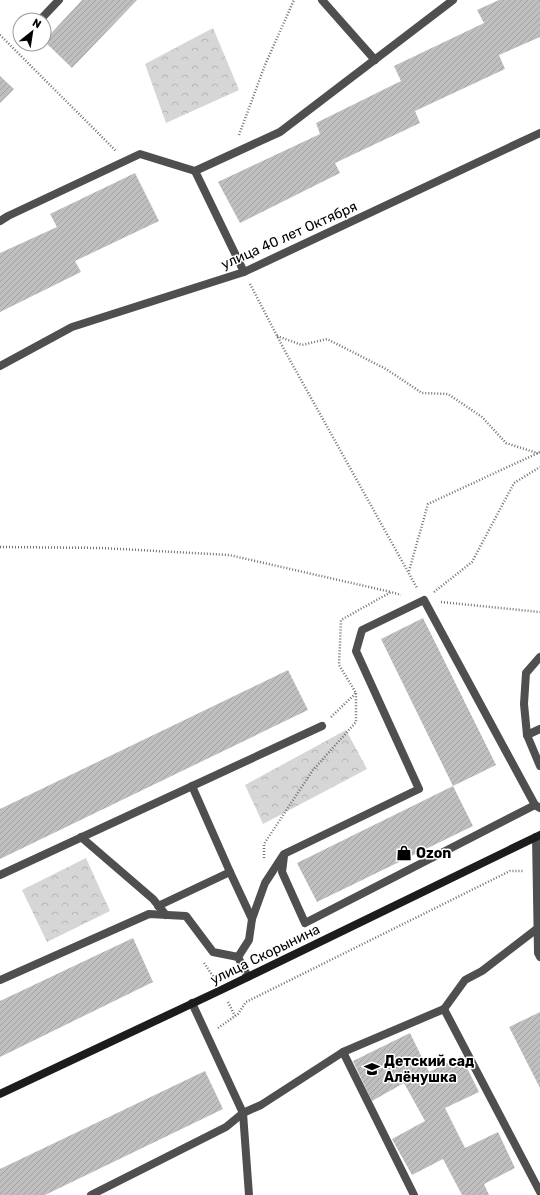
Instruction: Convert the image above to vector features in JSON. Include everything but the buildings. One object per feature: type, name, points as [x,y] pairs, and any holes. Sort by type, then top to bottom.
[{"type":"street","points":[[48,12],[59,0]]},
{"type":"street","points":[[322,0],[375,60]]},
{"type":"street","points":[[0,221],[140,154],[195,171],[280,132],[453,0]]},
{"type":"street","name":"улица 40 лет Октября","points":[[0,366],[72,327],[244,272],[540,133]]},
{"type":"street","points":[[195,171],[244,272]]},
{"type":"street","points":[[238,957],[249,940],[252,919],[265,883],[284,854],[420,789],[356,651],[362,630],[424,600],[538,806],[305,923],[282,872],[284,854]]},
{"type":"street","points":[[540,656],[526,673],[524,704],[527,735],[540,766]]},
{"type":"street","points":[[0,875],[322,726]]},
{"type":"street","points":[[527,735],[540,729]]},
{"type":"street","points":[[192,786],[252,919]]},
{"type":"street","points":[[538,836],[538,953],[540,957]]},
{"type":"street","name":"улица Скорынина","points":[[0,1094],[248,977],[538,836]]},
{"type":"street","points":[[81,837],[153,899],[166,915]]},
{"type":"street","points":[[158,906],[230,872]]},
{"type":"street","points":[[0,980],[149,914],[186,916],[213,952],[238,957]]},
{"type":"street","points":[[91,1195],[226,1128],[243,1113],[261,1105],[343,1052],[444,1009],[465,980],[482,971],[538,928]]},
{"type":"street","points":[[238,957],[248,977]]},
{"type":"street","points":[[192,1003],[243,1113],[249,1195]]},
{"type":"street","points":[[444,1009],[540,1192]]},
{"type":"street","points":[[343,1052],[414,1195]]},
{"type":"path","points":[[231,154],[265,65],[294,0]]},
{"type":"path","points":[[0,35],[127,161]]},
{"type":"path","points":[[244,272],[277,336],[424,600]]},
{"type":"path","points":[[277,336],[302,345],[327,339],[386,369],[422,393],[448,394],[482,417],[506,443],[539,453]]},
{"type":"path","points":[[408,572],[428,504],[539,453]]},
{"type":"path","points":[[424,600],[472,562],[514,483],[540,467]]},
{"type":"path","points":[[0,547],[102,548],[229,554],[390,592]]},
{"type":"path","points":[[424,600],[540,612]]},
{"type":"path","points":[[322,726],[356,693],[365,672]]},
{"type":"path","points":[[265,883],[264,844],[313,770],[356,722],[356,693]]},
{"type":"path","points":[[204,1029],[217,1030],[238,1014],[246,1002],[510,871],[537,871]]},
{"type":"green space","points":[[213,28],[239,90],[166,123],[145,64]]},
{"type":"green space","points":[[346,730],[367,769],[263,824],[245,785]]},
{"type":"green space","points":[[86,858],[110,911],[47,942],[22,890]]},
{"type":"place","name":"Ozon","points":[[404,853]]},
{"type":"place","name":"Детский сад Алёнушка","points":[[372,1069]]}]
